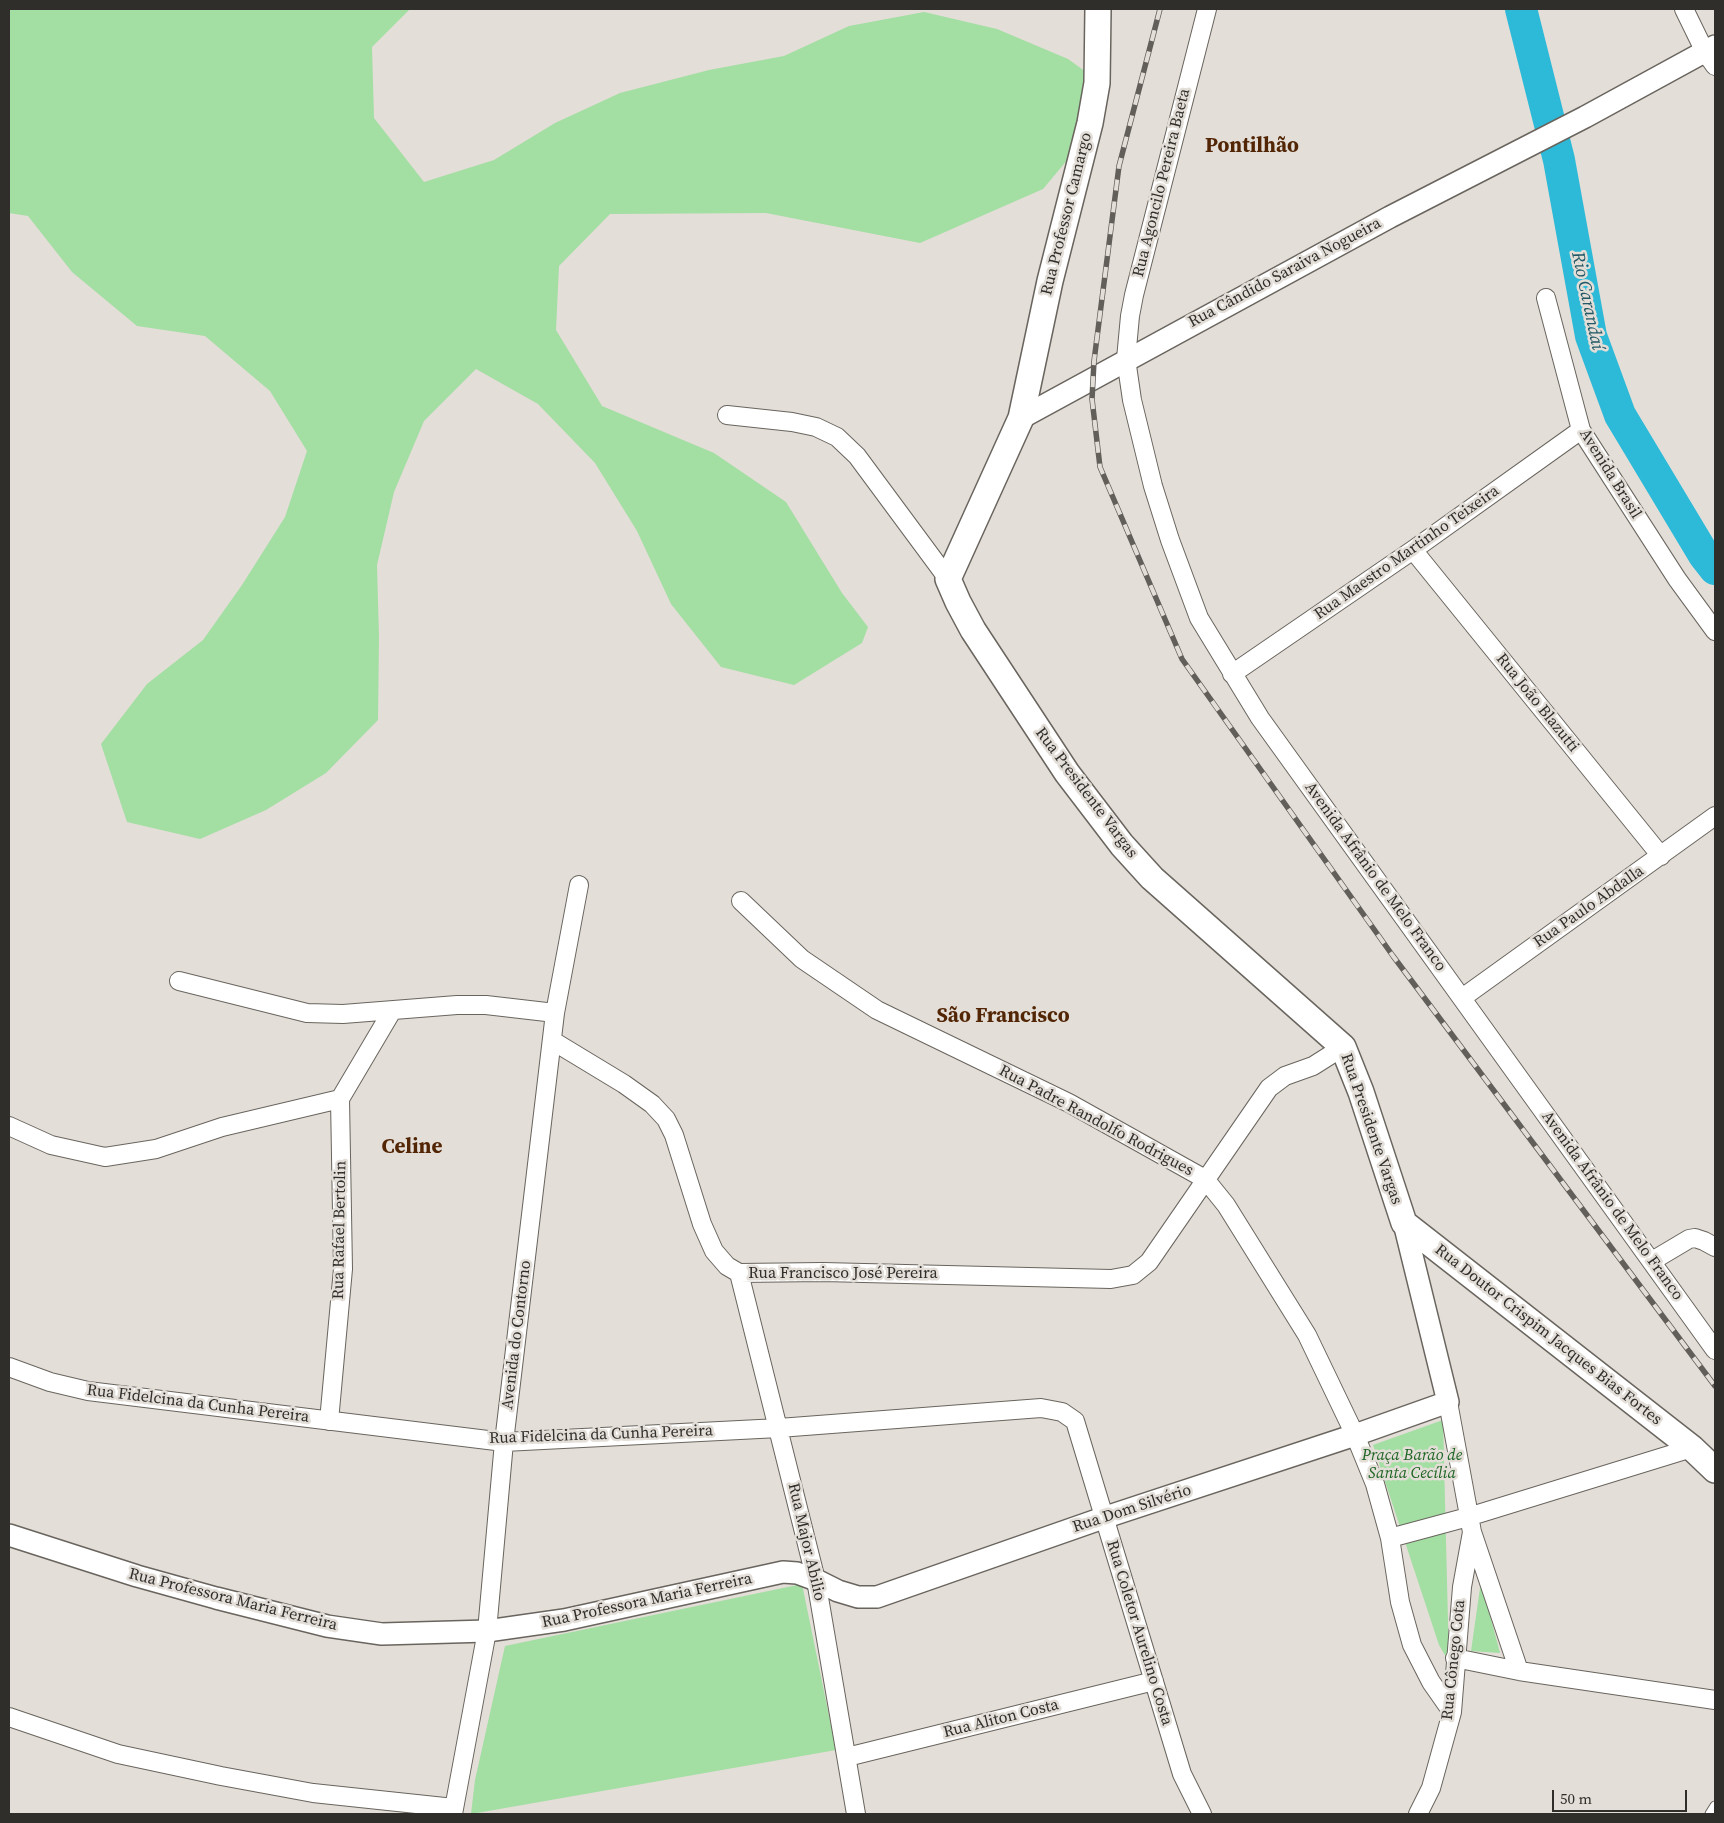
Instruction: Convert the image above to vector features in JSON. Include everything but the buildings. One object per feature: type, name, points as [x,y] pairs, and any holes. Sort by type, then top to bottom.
[{"type":"main road","name":"Rua Professor Camargo","points":[[948,579],[1021,418],[1050,281],[1090,122],[1097,84],[1098,9]]},
{"type":"main road","name":"Rua Presidente Vargas","points":[[948,579],[973,630],[1067,773],[1122,845],[1152,878],[1343,1047],[1361,1092],[1404,1223]]},
{"type":"main road","name":"Rua Doutor Crispim Jacques Bias Fortes","points":[[1404,1223],[1692,1448],[1715,1470]]},
{"type":"street","name":"Rua Agoncilo Pereira Baeta","points":[[1126,359],[1134,295],[1206,9]]},
{"type":"street","points":[[1684,9],[1712,55]]},
{"type":"street","name":"Rua Cândido Saraiva Nogueira","points":[[1021,418],[1126,359],[1390,217],[1585,117],[1712,55]]},
{"type":"street","name":"Avenida Brasil","points":[[1546,298],[1581,430],[1677,579],[1715,631]]},
{"type":"street","name":"Avenida Afrânio de Melo Franco","points":[[1126,359],[1132,400],[1153,486],[1170,540],[1199,618],[1232,674],[1260,718],[1715,1350]]},
{"type":"street","name":"Rua Presidente Vargas","points":[[727,414],[808,425],[837,437],[856,456],[948,579]]},
{"type":"street","name":"Rua Maestro Martinho Teixeira","points":[[1232,674],[1413,550],[1581,430]]},
{"type":"street","name":"Rua João Blazutti","points":[[1413,550],[1661,856]]},
{"type":"street","name":"Rua Paulo Abdalla","points":[[1462,998],[1715,816]]},
{"type":"street","name":"Avenida do Contorno","points":[[453,1811],[487,1631],[504,1442],[555,1013],[579,885]]},
{"type":"street","name":"Rua Padre Randolfo Rodrigues","points":[[741,901],[802,959],[877,1010],[1069,1103],[1205,1179],[1226,1205],[1307,1335],[1355,1435]]},
{"type":"street","points":[[179,981],[307,1013],[343,1014],[457,1005],[486,1005],[555,1013]]},
{"type":"street","points":[[9,1126],[51,1145],[105,1157],[156,1149],[222,1128],[340,1099],[392,1011]]},
{"type":"street","name":"Rua Francisco José Pereira","points":[[552,1041],[624,1084],[652,1104],[666,1118],[674,1135],[702,1224],[714,1251],[727,1266],[739,1273],[873,1273],[1111,1279],[1133,1275],[1149,1262],[1269,1088],[1285,1076],[1313,1066],[1343,1047]]},
{"type":"street","name":"Rua Rafael Bertolin","points":[[329,1421],[343,1269],[340,1099]]},
{"type":"street","points":[[1404,1223],[1448,1402],[1470,1525],[1519,1671]]},
{"type":"street","points":[[1652,1261],[1689,1239],[1696,1238],[1715,1247]]},
{"type":"street","name":"Rua Major Abilio","points":[[739,1273],[816,1580],[856,1814]]},
{"type":"street","name":"Rua Fidelcina da Cunha Pereira","points":[[9,1367],[50,1382],[88,1390],[504,1442],[779,1428],[1041,1408],[1062,1412],[1075,1421]]},
{"type":"street","name":"Rua Dom Silvério","points":[[816,1580],[838,1591],[858,1597],[877,1596],[1448,1402]]},
{"type":"street","name":"Rua Coletor Aurelino Costa","points":[[1075,1421],[1182,1774],[1202,1814]]},
{"type":"street","points":[[1355,1435],[1375,1484],[1390,1538],[1400,1602],[1412,1644],[1431,1682],[1452,1712]]},
{"type":"street","points":[[1390,1538],[1470,1525],[1692,1448]]},
{"type":"street","name":"Rua Cônego Cota","points":[[1418,1814],[1430,1788],[1452,1712],[1462,1587],[1470,1525]]},
{"type":"street","name":"Rua Professora Maria Ferreira","points":[[9,1535],[137,1576],[327,1626],[382,1634],[487,1631],[564,1620],[783,1572],[796,1573],[816,1580]]},
{"type":"street","points":[[1456,1658],[1519,1671],[1715,1700]]},
{"type":"street","name":"Rua Aliton Costa","points":[[847,1757],[1154,1681]]},
{"type":"street","points":[[9,1716],[118,1754],[313,1793],[453,1811]]},
{"type":"lane","points":[[1710,1814],[1715,1806]]},
{"type":"green space","points":[[9,9],[410,9],[372,47],[374,118],[424,182],[494,160],[555,123],[620,93],[709,70],[784,56],[849,26],[924,12],[997,29],[1068,59],[1093,77],[1079,146],[1043,189],[920,243],[766,213],[610,214],[559,266],[556,330],[602,406],[714,453],[786,502],[842,593],[868,627],[862,643],[794,685],[721,667],[671,604],[637,531],[595,463],[538,404],[476,369],[424,421],[394,492],[377,565],[379,637],[378,720],[326,773],[266,810],[200,839],[127,822],[101,744],[147,684],[203,640],[242,585],[285,517],[307,451],[270,391],[205,336],[137,326],[72,272],[28,216],[9,213]]},
{"type":"green space","name":"Praça Barão de Santa Cecília","points":[[1443,1420],[1449,1662],[1439,1645],[1373,1445]]},
{"type":"green space","points":[[1481,1581],[1500,1653],[1471,1651]]},
{"type":"green space","points":[[802,1584],[836,1750],[471,1814],[475,1780],[505,1646]]},
{"type":"waterway","name":"Rio Carandaí","points":[[1521,9],[1559,160],[1591,336],[1620,415],[1704,555],[1715,569]]},
{"type":"railway","points":[[1160,9],[1119,166],[1094,361],[1092,399],[1100,467],[1182,659],[1393,956],[1715,1386]]},
{"type":"district","name":"Pontilhão","points":[[1252,147]]},
{"type":"district","name":"São Francisco","points":[[1003,1017]]},
{"type":"district","name":"Celine","points":[[412,1148]]}]
